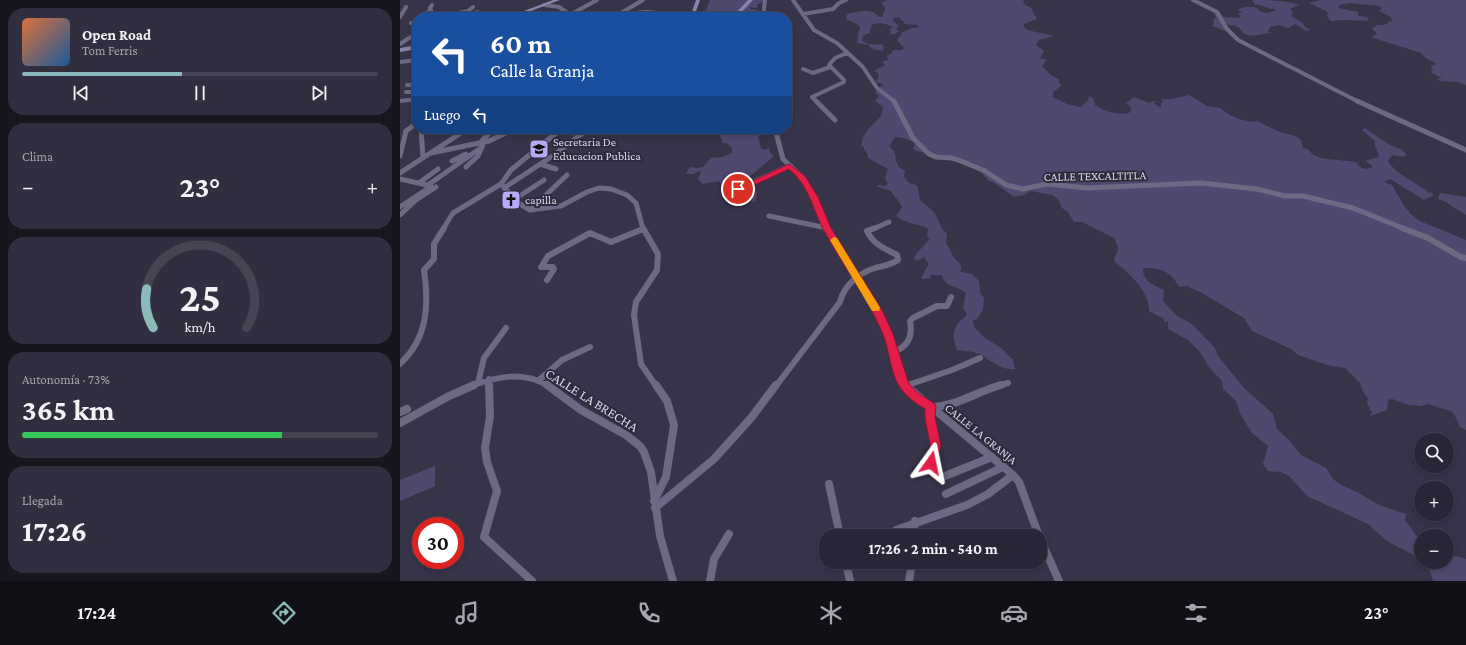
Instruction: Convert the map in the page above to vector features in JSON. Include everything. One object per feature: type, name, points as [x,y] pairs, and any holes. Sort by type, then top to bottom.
[{"type":"street","points":[[524,12],[558,0]]},
{"type":"street","points":[[573,12],[596,0]]},
{"type":"street","points":[[623,12],[642,0]]},
{"type":"street","points":[[694,12],[698,0]]},
{"type":"street","points":[[739,12],[751,0]]},
{"type":"street","points":[[764,12],[765,0]]},
{"type":"street","name":"CALLE TEXCALTITLA","points":[[793,0],[814,30],[836,43],[863,67],[876,88],[894,101],[913,138],[929,154],[936,157],[952,158],[986,171],[1001,183],[1012,188],[1023,189],[1047,184],[1087,188],[1133,185],[1180,186],[1201,183],[1257,189],[1285,196],[1316,198],[1353,208],[1428,238],[1461,257],[1466,258]]},
{"type":"street","points":[[803,14],[832,9],[839,3],[846,0]]},
{"type":"street","points":[[1193,0],[1217,12],[1227,29],[1238,40],[1250,48],[1321,82],[1364,106],[1466,150]]},
{"type":"street","points":[[428,12],[431,10],[430,8],[432,4]]},
{"type":"street","points":[[544,5],[559,8],[564,12]]},
{"type":"street","points":[[400,7],[406,7],[400,17]]},
{"type":"street","points":[[463,12],[468,11],[473,7]]},
{"type":"street","points":[[400,44],[412,36]]},
{"type":"street","points":[[400,50],[412,48]]},
{"type":"street","points":[[830,67],[829,65],[831,61],[847,53]]},
{"type":"street","points":[[400,62],[412,61]]},
{"type":"street","points":[[803,69],[813,73],[830,67]]},
{"type":"street","points":[[830,67],[845,81],[812,97],[835,120]]},
{"type":"street","points":[[408,85],[412,84]]},
{"type":"street","points":[[406,92],[412,92]]},
{"type":"street","points":[[400,101],[412,100]]},
{"type":"street","points":[[400,130],[412,126]]},
{"type":"street","points":[[400,154],[404,135],[412,126]]},
{"type":"street","points":[[421,134],[423,158]]},
{"type":"street","points":[[400,173],[459,134]]},
{"type":"street","points":[[400,207],[429,186],[480,144],[489,134]]},
{"type":"street","points":[[452,162],[471,152],[476,146],[503,134]]},
{"type":"street","points":[[555,134],[516,165],[502,179],[502,186],[530,210],[561,206],[593,189],[604,188],[627,195],[636,203],[643,230],[658,254],[657,270],[636,302],[634,315],[641,364],[667,401],[674,425],[666,477],[655,505]]},
{"type":"street","points":[[400,364],[408,357],[420,338],[426,311],[427,287],[424,270],[434,259],[434,244],[453,213],[540,164],[583,134]]},
{"type":"street","name":"CALLE LA GRANJA","points":[[776,134],[782,159],[801,176],[814,197],[827,228],[878,313],[888,334],[905,386],[914,396],[931,407],[1013,475],[1019,482],[1037,529]]},
{"type":"street","points":[[430,153],[480,144]]},
{"type":"street","points":[[466,167],[478,156],[480,144]]},
{"type":"street","points":[[540,164],[556,169]]},
{"type":"street","points":[[738,189],[789,166]]},
{"type":"street","points":[[419,183],[438,169]]},
{"type":"street","points":[[530,210],[567,175]]},
{"type":"street","points":[[400,179],[436,187],[416,200],[400,215]]},
{"type":"street","points":[[515,198],[544,180]]},
{"type":"street","points":[[769,216],[827,228]]},
{"type":"street","points":[[655,505],[714,459],[751,418],[820,330],[856,277],[862,273],[894,263],[898,260],[897,255],[881,247],[869,236],[867,231],[889,222]]},
{"type":"street","points":[[547,280],[554,269],[552,267],[540,267],[548,256],[576,240],[590,234],[611,242],[643,230]]},
{"type":"street","points":[[893,352],[904,347],[910,340],[912,330],[910,321],[913,318],[937,306],[947,306],[951,297]]},
{"type":"street","points":[[478,383],[484,358],[506,328]]},
{"type":"street","points":[[539,380],[550,367],[566,356],[590,347]]},
{"type":"street","points":[[905,386],[952,370],[980,358]]},
{"type":"street","name":"CALLE LA BRECHA","points":[[400,424],[434,403],[489,379],[516,375],[539,380],[578,409],[626,434],[644,451],[652,477],[663,555],[672,581]]},
{"type":"street","points":[[489,379],[490,416],[485,448],[487,462],[497,491],[484,537],[532,581]]},
{"type":"street","points":[[931,463],[935,446],[930,417],[931,407],[944,407],[986,389],[1008,383]]},
{"type":"street","points":[[940,478],[992,457]]},
{"type":"street","points":[[946,494],[1003,467]]},
{"type":"street","points":[[898,529],[915,521],[962,507],[1002,485],[1013,475]]},
{"type":"street","points":[[829,484],[839,529]]},
{"type":"street","points":[[914,529],[915,521]]},
{"type":"street","points":[[710,581],[714,559],[728,534]]},
{"type":"street","name":"CALLE LA GRANJA","points":[[1047,553],[1059,581]]},
{"type":"street","points":[[847,569],[850,581]]},
{"type":"street","points":[[909,581],[911,569]]},
{"type":"shaded area","points":[[710,0],[766,0],[757,5],[758,7],[756,8],[749,7],[751,9],[758,10],[758,12],[704,11],[706,10]]},
{"type":"shaded area","points":[[887,0],[1023,0],[1025,5],[1031,8],[1037,19],[1024,24],[1024,27],[1027,30],[1054,36],[1039,40],[1036,45],[1044,51],[1040,58],[1047,60],[1042,66],[1051,75],[1060,80],[1058,81],[1061,86],[1053,92],[1053,97],[1067,104],[1081,107],[1088,100],[1089,96],[1094,99],[1095,105],[1113,113],[1122,114],[1131,112],[1130,106],[1126,103],[1134,97],[1149,103],[1154,101],[1157,102],[1153,103],[1161,108],[1161,103],[1163,102],[1161,99],[1172,99],[1189,95],[1207,106],[1220,108],[1239,119],[1251,122],[1257,121],[1280,132],[1295,136],[1301,140],[1303,148],[1324,159],[1358,163],[1357,164],[1360,167],[1364,168],[1373,167],[1365,161],[1379,157],[1375,141],[1362,130],[1365,128],[1388,144],[1402,150],[1407,155],[1403,157],[1392,155],[1388,161],[1396,171],[1429,193],[1432,192],[1433,196],[1424,200],[1390,179],[1384,182],[1392,185],[1409,213],[1420,221],[1466,240],[1466,430],[1460,427],[1451,411],[1427,404],[1421,406],[1409,405],[1392,399],[1388,400],[1387,410],[1370,416],[1372,411],[1369,410],[1370,408],[1367,404],[1368,398],[1363,392],[1360,383],[1345,368],[1331,366],[1298,355],[1291,349],[1252,331],[1244,318],[1202,293],[1187,286],[1180,287],[1166,272],[1154,268],[1146,268],[1143,269],[1143,273],[1147,280],[1153,285],[1164,290],[1163,301],[1177,316],[1192,324],[1215,348],[1218,356],[1244,388],[1273,414],[1277,429],[1289,440],[1301,455],[1326,468],[1333,479],[1341,485],[1357,492],[1379,505],[1406,514],[1405,520],[1414,532],[1414,555],[1387,541],[1368,524],[1307,496],[1289,476],[1281,472],[1268,471],[1263,464],[1268,446],[1252,433],[1240,413],[1236,401],[1223,389],[1222,381],[1209,367],[1200,352],[1188,340],[1168,329],[1168,321],[1164,322],[1164,319],[1149,311],[1146,297],[1138,284],[1115,262],[1114,258],[1118,247],[1114,238],[1082,222],[1074,222],[1068,212],[1062,208],[1058,199],[1052,195],[1031,191],[1024,195],[1014,197],[995,183],[989,181],[977,168],[914,150],[913,148],[916,143],[904,138],[895,137],[889,146],[894,151],[895,159],[899,167],[905,171],[904,177],[909,183],[917,185],[920,200],[934,212],[943,230],[947,234],[946,244],[954,258],[961,265],[961,270],[958,271],[972,274],[979,281],[980,293],[984,298],[983,310],[976,320],[973,320],[974,327],[985,338],[1001,348],[1013,360],[1015,369],[1001,367],[979,353],[976,354],[975,352],[957,350],[954,339],[954,330],[967,315],[963,307],[966,293],[948,284],[942,275],[930,275],[931,278],[921,278],[929,264],[924,257],[917,261],[914,258],[930,238],[927,237],[928,228],[907,222],[896,216],[902,207],[900,203],[891,191],[878,187],[878,185],[886,186],[888,184],[885,178],[888,169],[868,158],[864,146],[862,147],[863,138],[867,130],[882,114],[880,113],[882,113],[883,107],[875,101],[879,96],[875,92],[883,84],[875,82],[879,77],[878,73],[874,71],[885,65],[882,62],[888,60],[887,56],[892,53],[893,50],[902,50],[904,48],[897,40],[901,33],[912,28],[919,27],[917,25],[904,24],[900,17],[894,18],[893,21],[899,26],[896,29],[899,31],[895,34],[890,34],[891,31],[889,30],[893,27],[879,23],[871,25],[872,27],[870,29],[870,33],[864,35],[862,40],[869,44],[882,44],[884,51],[873,49],[869,45],[857,43],[860,28],[858,25],[846,19],[847,14],[869,11],[873,12],[879,17],[883,17],[882,15],[885,7],[881,3]]},
{"type":"shaded area","points":[[1252,0],[1282,1],[1299,5],[1290,9],[1293,12],[1291,16],[1303,23],[1304,26],[1310,30],[1307,31],[1295,24],[1288,28],[1279,25],[1270,27],[1268,31],[1271,33],[1250,36],[1243,33],[1238,27],[1226,24],[1226,31],[1212,26],[1216,17],[1213,12],[1214,9],[1220,12],[1223,17],[1239,18],[1240,16],[1238,14],[1242,12],[1238,10],[1245,7],[1258,8],[1261,12],[1266,13],[1276,11],[1260,5],[1255,5]]},
{"type":"shaded area","points":[[1321,0],[1466,0],[1466,85],[1457,82],[1440,81],[1437,79],[1442,78],[1432,73],[1431,70],[1433,70],[1431,66],[1435,65],[1435,63],[1427,59],[1421,53],[1374,38],[1372,36],[1376,35],[1377,33],[1372,29],[1377,25],[1388,23],[1388,21],[1392,22],[1391,17],[1379,11],[1382,9],[1380,6],[1349,3],[1339,5],[1339,8],[1358,12],[1358,16],[1367,17],[1369,21],[1331,21],[1327,16],[1328,13],[1326,11],[1309,3]]},
{"type":"shaded area","points":[[719,134],[760,134],[758,137],[761,148],[764,150],[770,148],[769,152],[774,156],[745,182],[751,191],[756,188],[757,194],[755,202],[750,202],[746,195],[736,188],[721,193],[724,189],[719,181],[703,184],[698,179],[701,172],[699,171],[693,174],[686,174],[690,167],[703,167],[711,158],[723,157],[732,153],[732,148],[727,143],[723,143]]},
{"type":"shaded area","points":[[1440,193],[1466,197],[1466,215],[1444,201],[1438,199]]},
{"type":"shaded area","points":[[435,466],[435,486],[400,501],[400,480]]},
{"type":"shaded area","points":[[1454,556],[1466,559],[1466,581],[1433,581],[1429,569],[1454,569]]},
{"type":"slow traffic","points":[[834,240],[875,308]]},
{"type":"place","name":"Secretaria De Educacion Publica","points":[[539,149]]},
{"type":"place","name":"capilla","points":[[511,200]]},
{"type":"route","points":[[738,189],[789,166],[801,176],[814,197],[827,228],[878,313],[888,334],[899,372],[905,386],[914,396],[931,407],[930,417],[935,446],[931,463]]}]
